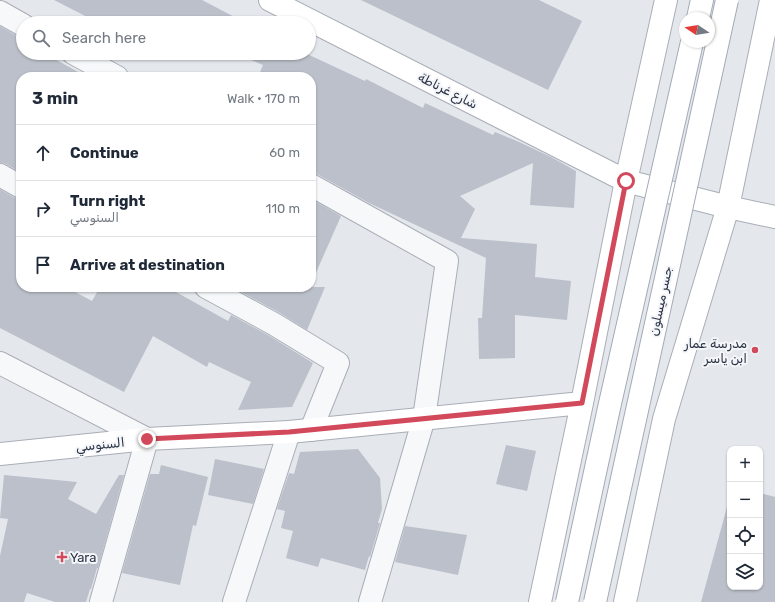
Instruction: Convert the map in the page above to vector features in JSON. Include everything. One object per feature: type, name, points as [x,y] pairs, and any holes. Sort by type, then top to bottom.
[{"type":"main road","name":"شارع غرناطة","points":[[270,0],[301,16]]},
{"type":"main road","points":[[699,12],[702,0]]},
{"type":"main road","name":"جسر ميسلون","points":[[595,602],[727,0]]},
{"type":"main road","points":[[625,602],[664,418],[728,207],[771,0]]},
{"type":"main road","points":[[540,602],[582,403],[626,181],[665,1]]},
{"type":"main road","name":"شارع غرناطة","points":[[316,23],[626,181],[728,207],[775,217]]},
{"type":"main road","name":"جسر ميسلون","points":[[567,602],[691,48]]},
{"type":"main road","name":"السنوسي","points":[[0,454],[147,439],[289,432],[582,403]]},
{"type":"street","points":[[0,12],[16,21]]},
{"type":"street","points":[[86,60],[107,72]]},
{"type":"street","points":[[0,175],[16,183]]},
{"type":"street","points":[[316,188],[447,261],[424,418],[370,602]]},
{"type":"street","points":[[215,292],[274,324],[338,363],[311,430]]},
{"type":"street","points":[[0,363],[147,439],[101,602]]},
{"type":"street","points":[[234,602],[289,432]]},
{"type":"building","points":[[54,0],[202,0],[233,16],[85,16]]},
{"type":"building","points":[[361,0],[539,0],[582,21],[548,90]]},
{"type":"building","points":[[0,26],[16,35],[16,60],[57,60],[78,72],[16,72],[16,170],[6,164],[0,163]]},
{"type":"building","points":[[316,58],[365,81],[366,79],[423,108],[425,103],[493,135],[495,132],[517,141],[576,171],[574,208],[530,205],[533,163],[460,196],[475,209],[461,238],[537,244],[535,277],[571,281],[567,320],[515,315],[515,358],[479,359],[478,318],[482,318],[486,258],[369,203],[316,174],[316,72],[260,72],[263,65],[251,60],[316,60]]},
{"type":"building","points":[[0,189],[16,198],[16,292],[75,292],[92,301],[97,292],[176,292],[228,321],[231,315],[268,335],[313,363],[292,407],[238,410],[251,382],[209,362],[207,367],[153,336],[124,392],[0,328]]},
{"type":"building","points":[[316,202],[341,216],[316,273]]},
{"type":"building","points":[[316,287],[325,287],[307,330],[280,313],[241,292],[316,292]]},
{"type":"building","points":[[506,445],[536,451],[527,491],[496,484]]},
{"type":"building","points":[[358,449],[380,478],[382,509],[378,523],[380,523],[365,570],[321,558],[318,567],[286,558],[293,531],[281,528],[285,511],[277,509],[289,473],[294,474],[300,452]]},
{"type":"building","points":[[215,459],[264,469],[253,504],[208,495]]},
{"type":"building","points":[[161,465],[208,477],[196,526],[193,525],[180,585],[122,573],[150,474],[159,474]]},
{"type":"building","points":[[4,475],[77,482],[68,499],[96,514],[119,475],[124,475],[98,568],[86,602],[55,602],[27,593],[24,602],[0,602],[0,556],[8,519],[0,518]]},
{"type":"building","points":[[763,494],[775,497],[775,602],[701,602],[727,507],[727,590],[763,590]]},
{"type":"building","points":[[405,526],[467,535],[458,575],[395,562]]},
{"type":"place","name":"مدرسة عمار ابن ياسر","points":[[755,350]]},
{"type":"place","name":"Yara","points":[[62,557]]},
{"type":"route","points":[[147,439],[289,432],[582,403],[626,181]]}]
